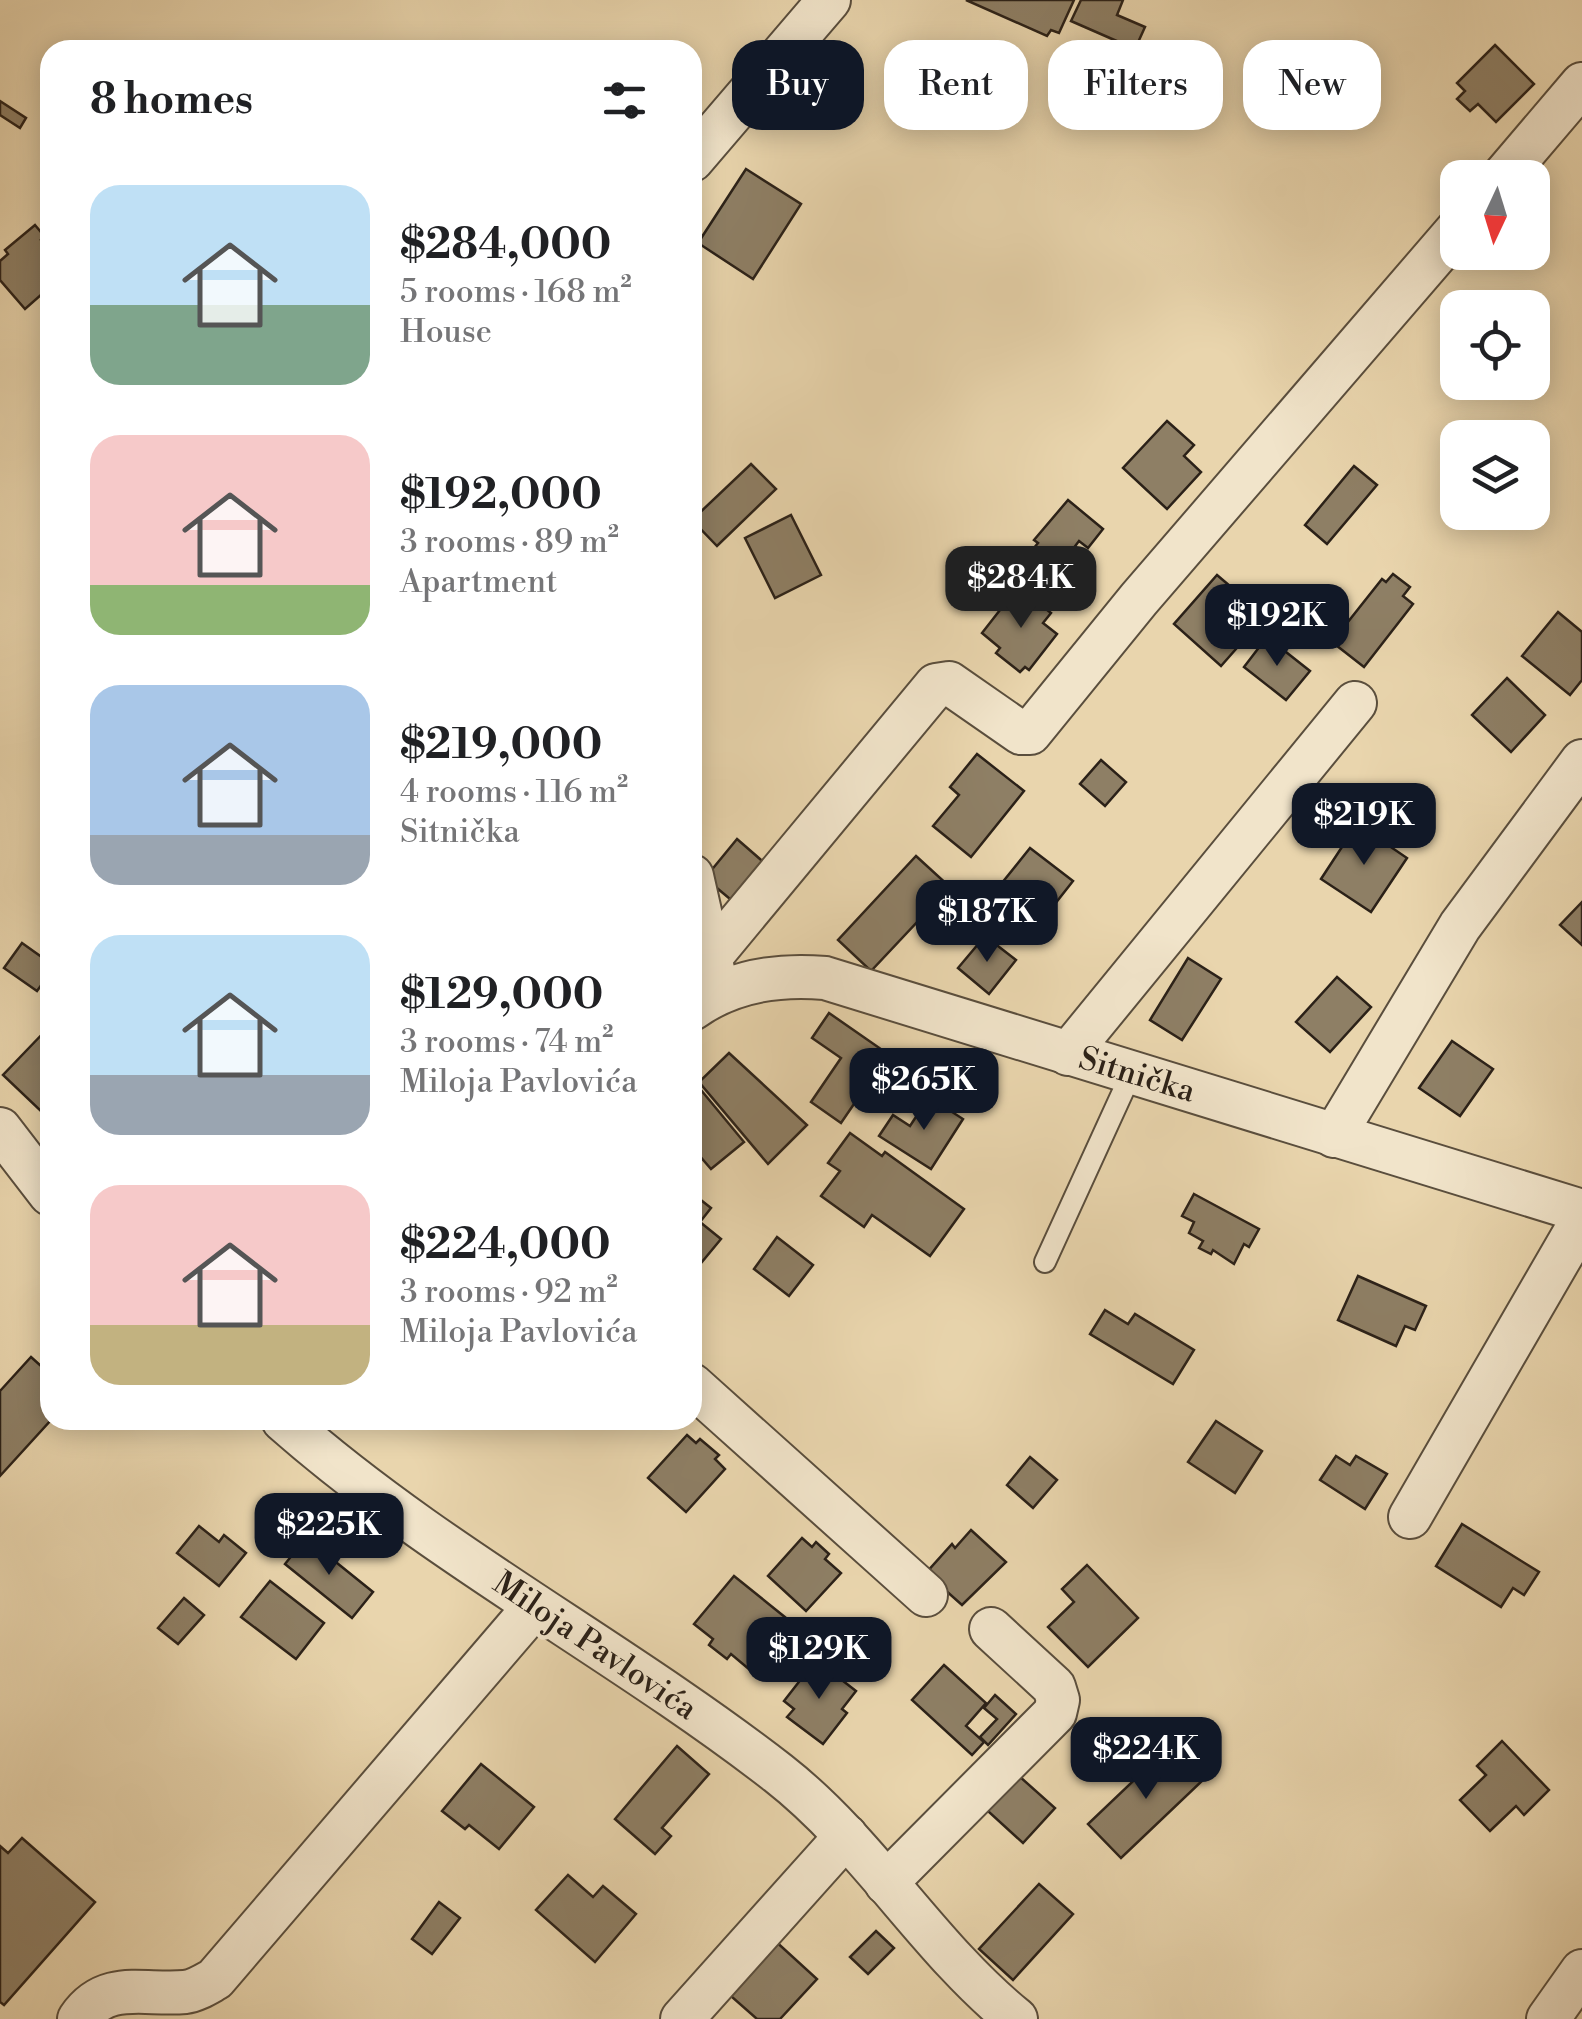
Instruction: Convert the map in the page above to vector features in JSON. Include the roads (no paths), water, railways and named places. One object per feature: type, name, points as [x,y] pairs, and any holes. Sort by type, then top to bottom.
[{"type":"street","points":[[702,148],[829,0]]},
{"type":"street","points":[[1517,160],[1582,84]]},
{"type":"street","points":[[707,986],[936,685],[949,684],[1021,733],[1030,733],[1139,599],[1440,250]]},
{"type":"street","points":[[1068,1054],[1356,703]]},
{"type":"street","points":[[1334,1136],[1460,926],[1582,762]]},
{"type":"street","points":[[702,949],[707,986]]},
{"type":"street","name":"Sitnička","points":[[707,986],[779,977],[825,978],[1582,1211]]},
{"type":"street","points":[[0,1129],[40,1181]]},
{"type":"street","points":[[1410,1517],[1582,1220]]},
{"type":"street","points":[[702,1395],[926,1595]]},
{"type":"street","name":"Miloja Pavlovića","points":[[295,1430],[386,1504],[690,1708],[782,1776],[846,1836],[956,1964],[1016,2019]]},
{"type":"street","points":[[79,2019],[89,2004],[125,1990],[188,1992],[215,1979],[534,1606]]},
{"type":"street","points":[[886,1883],[1055,1713],[1058,1700],[1054,1687],[990,1629]]},
{"type":"street","points":[[682,2019],[846,1836]]},
{"type":"street","points":[[1548,2019],[1582,1971]]},
{"type":"lane","points":[[1046,1262],[1132,1074]]}]
